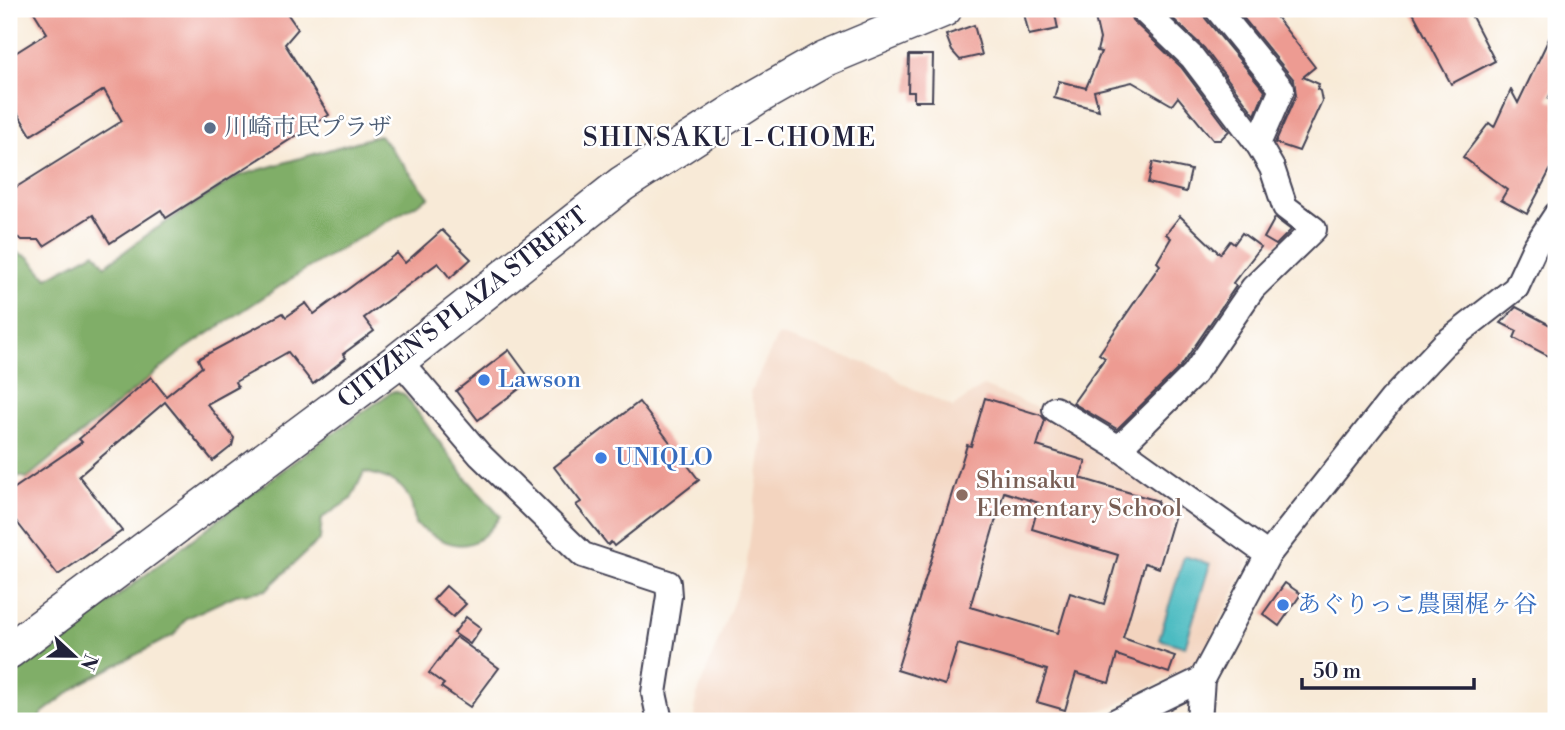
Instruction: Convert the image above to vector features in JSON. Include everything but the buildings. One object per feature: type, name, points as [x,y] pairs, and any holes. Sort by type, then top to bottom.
[{"type":"street","name":"CITIZEN'S PLAZA STREET","points":[[9,652],[399,360],[622,184],[688,140],[824,59],[944,9]]},
{"type":"street","points":[[1119,448],[1194,374],[1252,288],[1314,229],[1285,207],[1272,168],[1258,144],[1192,57],[1142,9]]},
{"type":"street","points":[[1217,9],[1282,89],[1258,144]]},
{"type":"street","points":[[1199,721],[1202,679],[1268,555],[1392,399],[1444,344],[1516,288],[1535,247],[1556,215]]},
{"type":"street","points":[[399,360],[480,454],[583,555],[668,583],[669,596],[654,693],[660,721]]},
{"type":"street","points":[[1055,409],[1119,448],[1268,555]]},
{"type":"street","points":[[1116,721],[1202,679]]},
{"type":"shaded area","name":"Shinsaku Elementary School","points":[[778,335],[889,371],[901,383],[953,407],[983,386],[1060,417],[1246,553],[1248,563],[1202,659],[1115,706],[1065,721],[696,721],[694,708],[697,695],[746,569],[763,438],[750,393]]},
{"type":"green space","points":[[380,135],[429,197],[303,271],[182,351],[27,478],[18,476],[9,483],[9,250],[29,257],[47,278],[95,252],[105,266],[151,232],[238,176]]},
{"type":"green space","points":[[393,391],[404,394],[466,478],[500,516],[481,538],[461,545],[428,533],[415,524],[411,502],[401,487],[386,478],[364,472],[351,499],[322,518],[320,539],[266,590],[236,595],[186,618],[174,635],[82,683],[42,713],[38,721],[9,721],[9,679],[312,448]]},
{"type":"water","points":[[1184,556],[1210,564],[1185,647],[1159,639]]},
{"type":"place","name":"川崎市民プラザ","points":[[210,128]]},
{"type":"place","name":"Lawson","points":[[484,380]]},
{"type":"place","name":"UNIQLO","points":[[601,458]]},
{"type":"place","name":"Shinsaku Elementary School","points":[[962,495]]},
{"type":"place","name":"あぐりっこ農園梶ヶ谷","points":[[1283,605]]},
{"type":"district","name":"SHINSAKU 1-CHOME","points":[[730,138]]}]
